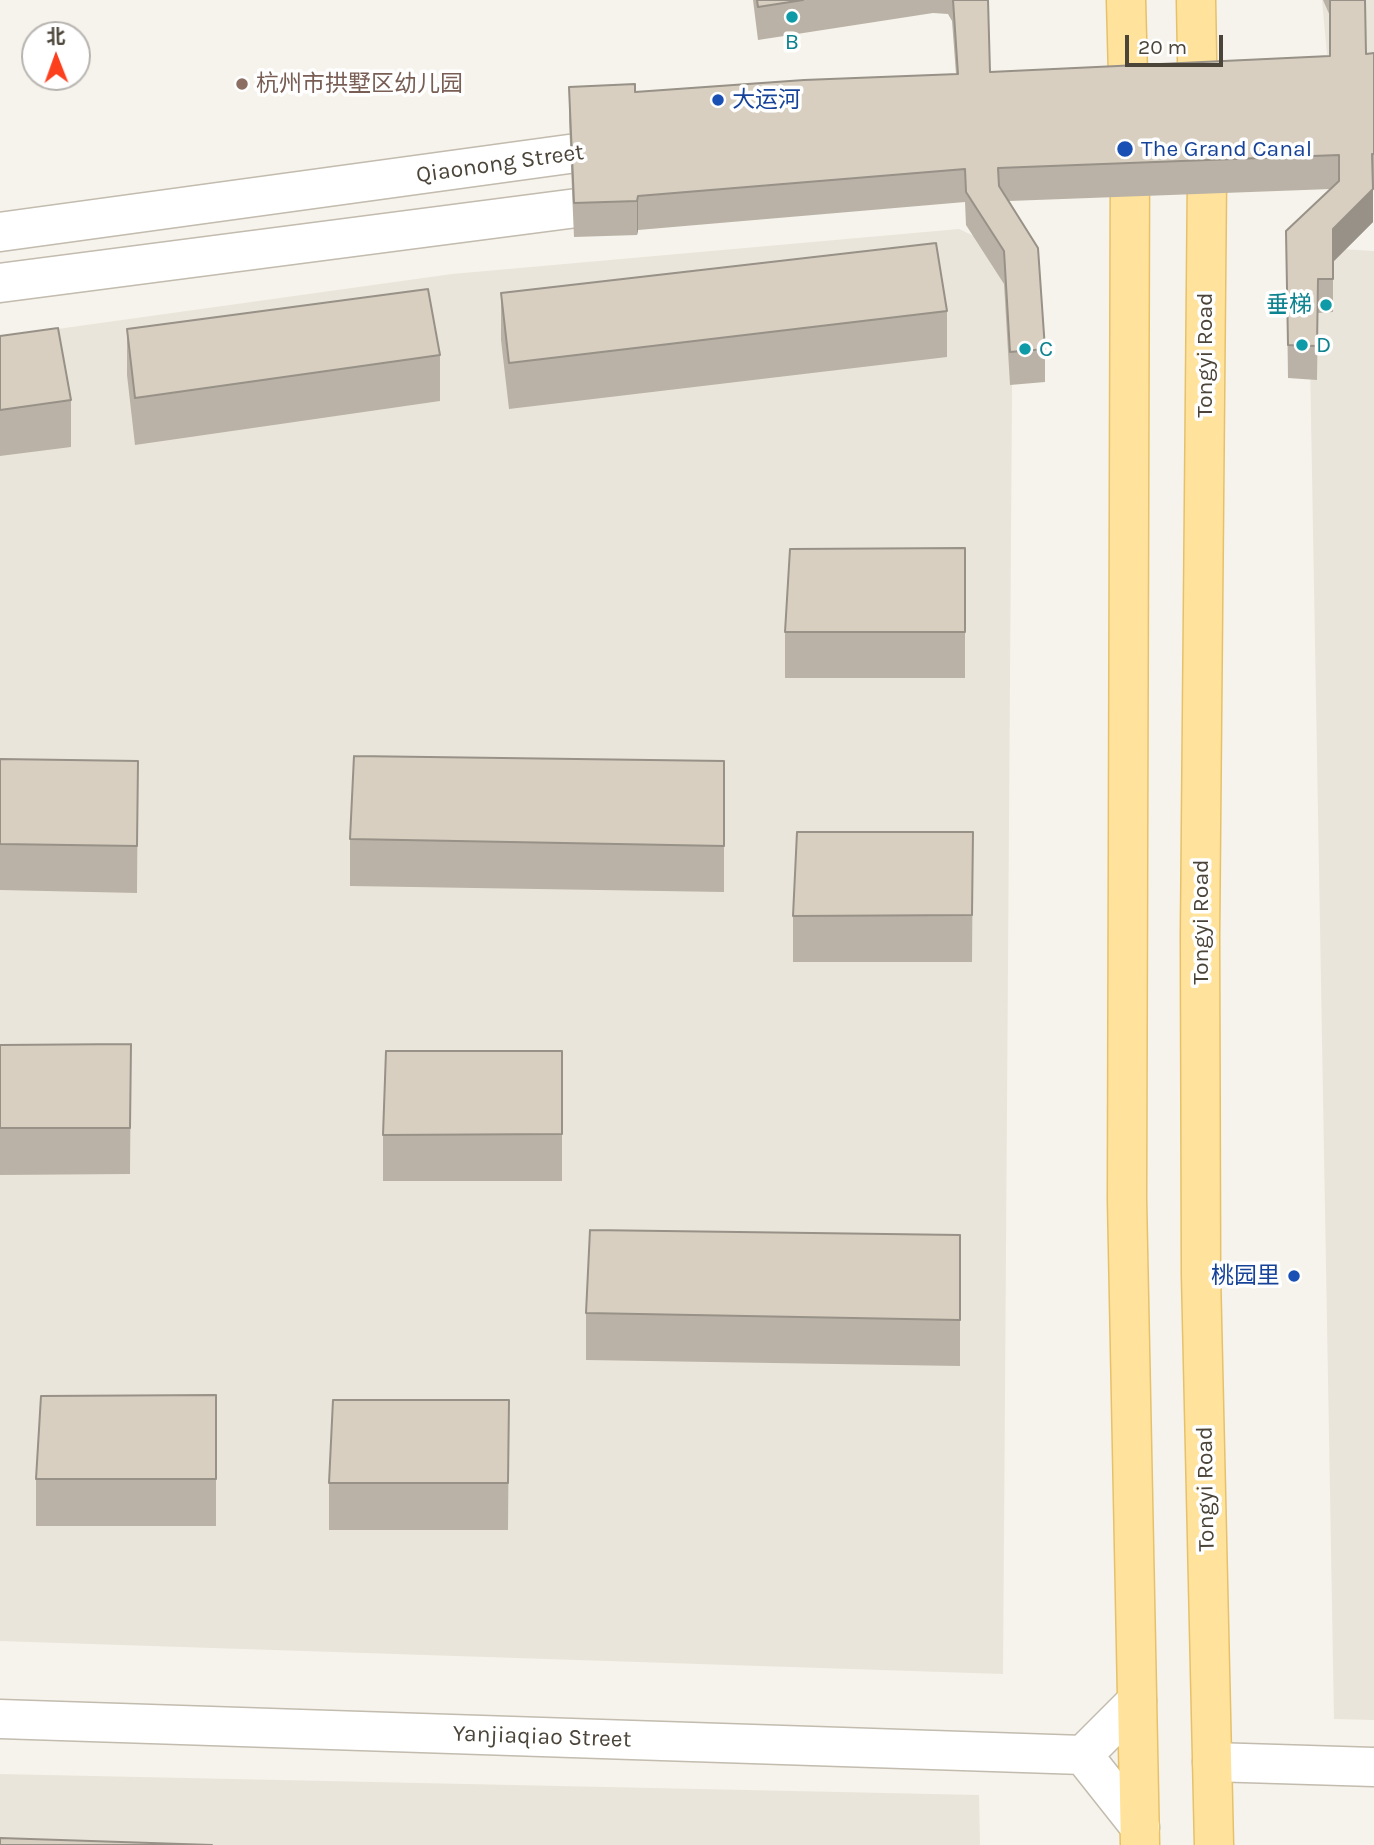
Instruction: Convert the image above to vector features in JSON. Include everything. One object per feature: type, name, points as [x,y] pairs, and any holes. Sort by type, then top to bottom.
[{"type":"main road","points":[[1126,0],[1130,151],[1127,1199],[1140,1836]]},
{"type":"main road","name":"Tongyi Road","points":[[1196,0],[1198,114],[1221,177],[1200,935],[1202,1289],[1214,1845]]},
{"type":"street","points":[[1089,92],[1129,90],[1198,114],[1239,114]]},
{"type":"street","name":"Qiaonong Street","points":[[0,232],[656,142]]},
{"type":"street","points":[[1092,151],[1130,151],[1221,177]]},
{"type":"street","points":[[0,283],[660,197]]},
{"type":"street","points":[[1137,1701],[1083,1755],[1140,1836]]},
{"type":"street","name":"Yanjiaqiao Street","points":[[0,1719],[1083,1755]]},
{"type":"street","points":[[1212,1762],[1374,1767]]},
{"type":"shaded area","points":[[1322,0],[1374,0],[1374,68],[1362,67],[1327,55]]},
{"type":"shaded area","points":[[959,229],[1013,254],[1003,1674],[0,1641],[0,337],[452,274]]},
{"type":"shaded area","points":[[1308,247],[1374,251],[1374,1720],[1334,1719]]},
{"type":"shaded area","points":[[0,1774],[979,1795],[980,1845],[0,1845]]},
{"type":"building","points":[[757,0],[803,0],[758,7]]},
{"type":"building","name":"The Grand Canal","points":[[953,0],[988,0],[990,72],[1330,56],[1330,0],[1365,0],[1366,54],[1374,53],[1373,189],[1333,229],[1333,279],[1318,279],[1317,346],[1288,345],[1286,231],[1339,181],[1339,155],[998,168],[999,186],[1038,248],[1045,349],[1010,352],[1004,251],[966,192],[965,169],[638,196],[637,201],[574,203],[569,87],[635,84],[635,92],[804,80],[958,74]]},
{"type":"building","points":[[936,243],[947,311],[509,363],[501,293]]},
{"type":"building","points":[[428,289],[440,355],[135,398],[127,329]]},
{"type":"building","points":[[58,328],[71,400],[0,410],[0,336]]},
{"type":"building","points":[[965,548],[965,632],[785,632],[790,549]]},
{"type":"building","points":[[354,756],[724,761],[724,846],[350,839]]},
{"type":"building","points":[[0,759],[138,761],[137,846],[0,844]]},
{"type":"building","points":[[797,832],[973,832],[972,915],[793,916]]},
{"type":"building","points":[[131,1044],[130,1128],[0,1128],[0,1045]]},
{"type":"building","points":[[386,1051],[562,1051],[562,1134],[383,1135]]},
{"type":"building","points":[[590,1230],[960,1235],[960,1320],[586,1313]]},
{"type":"building","points":[[216,1395],[216,1479],[36,1479],[41,1396]]},
{"type":"building","points":[[333,1400],[509,1400],[508,1483],[329,1483]]},
{"type":"building","points":[[0,1838],[212,1845],[0,1845]]},
{"type":"place","name":"B","points":[[792,17]]},
{"type":"place","name":"杭州市拱墅区幼儿园","points":[[242,84]]},
{"type":"place","name":"大运河","points":[[718,100]]},
{"type":"place","name":"The Grand Canal","points":[[1125,149]]},
{"type":"place","name":"垂梯","points":[[1326,305]]},
{"type":"place","name":"D","points":[[1302,345]]},
{"type":"place","name":"C","points":[[1025,349]]},
{"type":"place","name":"桃园里","points":[[1294,1276]]}]
